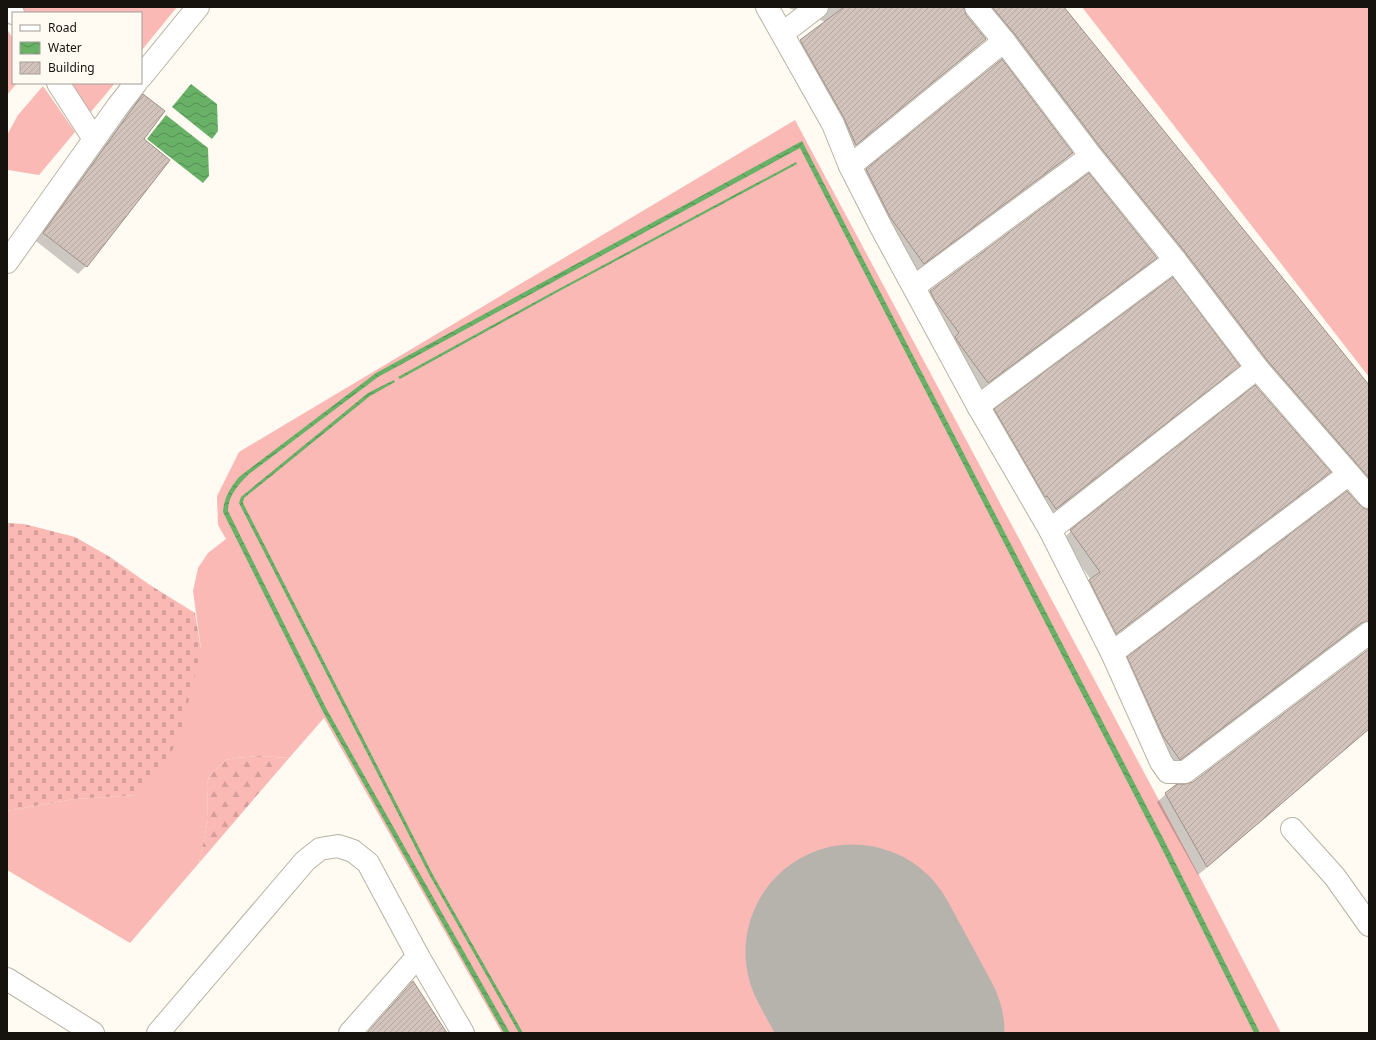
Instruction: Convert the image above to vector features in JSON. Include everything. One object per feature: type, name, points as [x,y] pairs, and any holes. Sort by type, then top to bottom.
[{"type":"street","points":[[142,76],[198,7]]},
{"type":"street","points":[[767,7],[833,124],[850,166],[881,227],[978,406],[1050,530],[1112,653],[1160,762],[1168,772],[1185,772],[1369,633]]},
{"type":"street","points":[[782,33],[817,7]]},
{"type":"street","points":[[976,7],[1004,41],[1091,156],[1175,260],[1257,368],[1369,497]]},
{"type":"street","points":[[850,166],[1004,41]]},
{"type":"street","points":[[59,84],[94,139]]},
{"type":"street","points":[[7,262],[94,139],[135,84]]},
{"type":"street","points":[[914,286],[1091,156]]},
{"type":"street","points":[[978,406],[1175,260]]},
{"type":"street","points":[[1050,530],[1257,368]]},
{"type":"street","points":[[1112,653],[1349,474]]},
{"type":"street","points":[[1292,829],[1335,876],[1369,925]]},
{"type":"street","points":[[158,1033],[305,861],[320,849],[338,846],[353,850],[368,863],[418,956],[462,1033]]},
{"type":"street","points":[[350,1033],[418,956]]},
{"type":"street","points":[[7,978],[93,1033]]},
{"type":"green space","points":[[22,7],[177,7],[142,50],[142,12],[25,12]]},
{"type":"green space","points":[[1082,7],[1369,7],[1369,377]]},
{"type":"green space","points":[[7,29],[12,37],[12,84],[16,84],[7,95]]},
{"type":"green space","points":[[72,84],[114,84],[90,113]]},
{"type":"green space","points":[[43,86],[75,132],[39,175],[8,170],[7,135],[18,115]]},
{"type":"green space","points":[[795,120],[1200,877],[1281,1033],[978,1033],[916,920],[789,986],[815,1033],[502,1033],[324,718],[289,758],[260,756],[226,760],[209,776],[207,785],[208,820],[199,863],[130,943],[7,870],[7,811],[74,799],[137,795],[201,649],[193,591],[198,568],[208,553],[226,539],[218,525],[217,496],[239,452]]},
{"type":"green space","points":[[7,523],[24,524],[75,537],[110,557],[150,585],[195,613],[201,649],[182,729],[165,767],[137,795],[74,799],[7,811]]},
{"type":"green space","points":[[260,756],[289,758],[199,863],[208,820],[207,785],[209,776],[226,760]]},
{"type":"water","points":[[191,84],[217,104],[218,131],[212,139],[172,107]]},
{"type":"water","points":[[166,115],[208,148],[209,176],[203,183],[147,139]]},
{"type":"water","points":[[802,141],[1165,842],[1260,1033],[1254,1033],[1160,845],[800,148],[378,377],[249,474],[232,496],[228,506],[228,511],[326,708],[510,1033],[504,1033],[322,710],[223,512],[228,493],[239,477],[376,373]]},
{"type":"water","points":[[796,162],[797,164],[554,294],[400,379],[398,377],[553,292]]},
{"type":"water","points":[[394,380],[395,382],[370,396],[244,498],[243,503],[433,875],[523,1033],[519,1033],[430,876],[239,503],[241,497],[368,393]]},
{"type":"building","points":[[844,7],[964,7],[966,15],[986,39],[856,145],[844,118],[800,40]]},
{"type":"building","points":[[992,7],[1064,7],[1369,385],[1369,478],[1267,360],[1185,252],[1101,148],[1014,33]]},
{"type":"building","points":[[1002,59],[1073,153],[924,264],[890,217],[866,169]]},
{"type":"building","points":[[143,94],[165,111],[144,139],[170,160],[87,267],[43,233]]},
{"type":"building","points":[[1089,173],[1157,258],[988,383],[958,342],[955,337],[959,333],[934,299],[930,291]]},
{"type":"building","points":[[1173,277],[1240,366],[1056,509],[1047,496],[1045,497],[994,409]]},
{"type":"building","points":[[1255,385],[1331,472],[1116,634],[1089,580],[1100,572],[1070,530]]},
{"type":"building","points":[[1347,491],[1360,505],[1365,509],[1369,509],[1369,621],[1361,623],[1180,760],[1163,736],[1127,657]]},
{"type":"building","points":[[1369,649],[1369,729],[1207,867],[1165,793],[1177,784],[1193,782]]},
{"type":"building","points":[[413,981],[447,1033],[367,1033]]},
{"type":"runway","points":[[853,952],[897,1033]]}]
